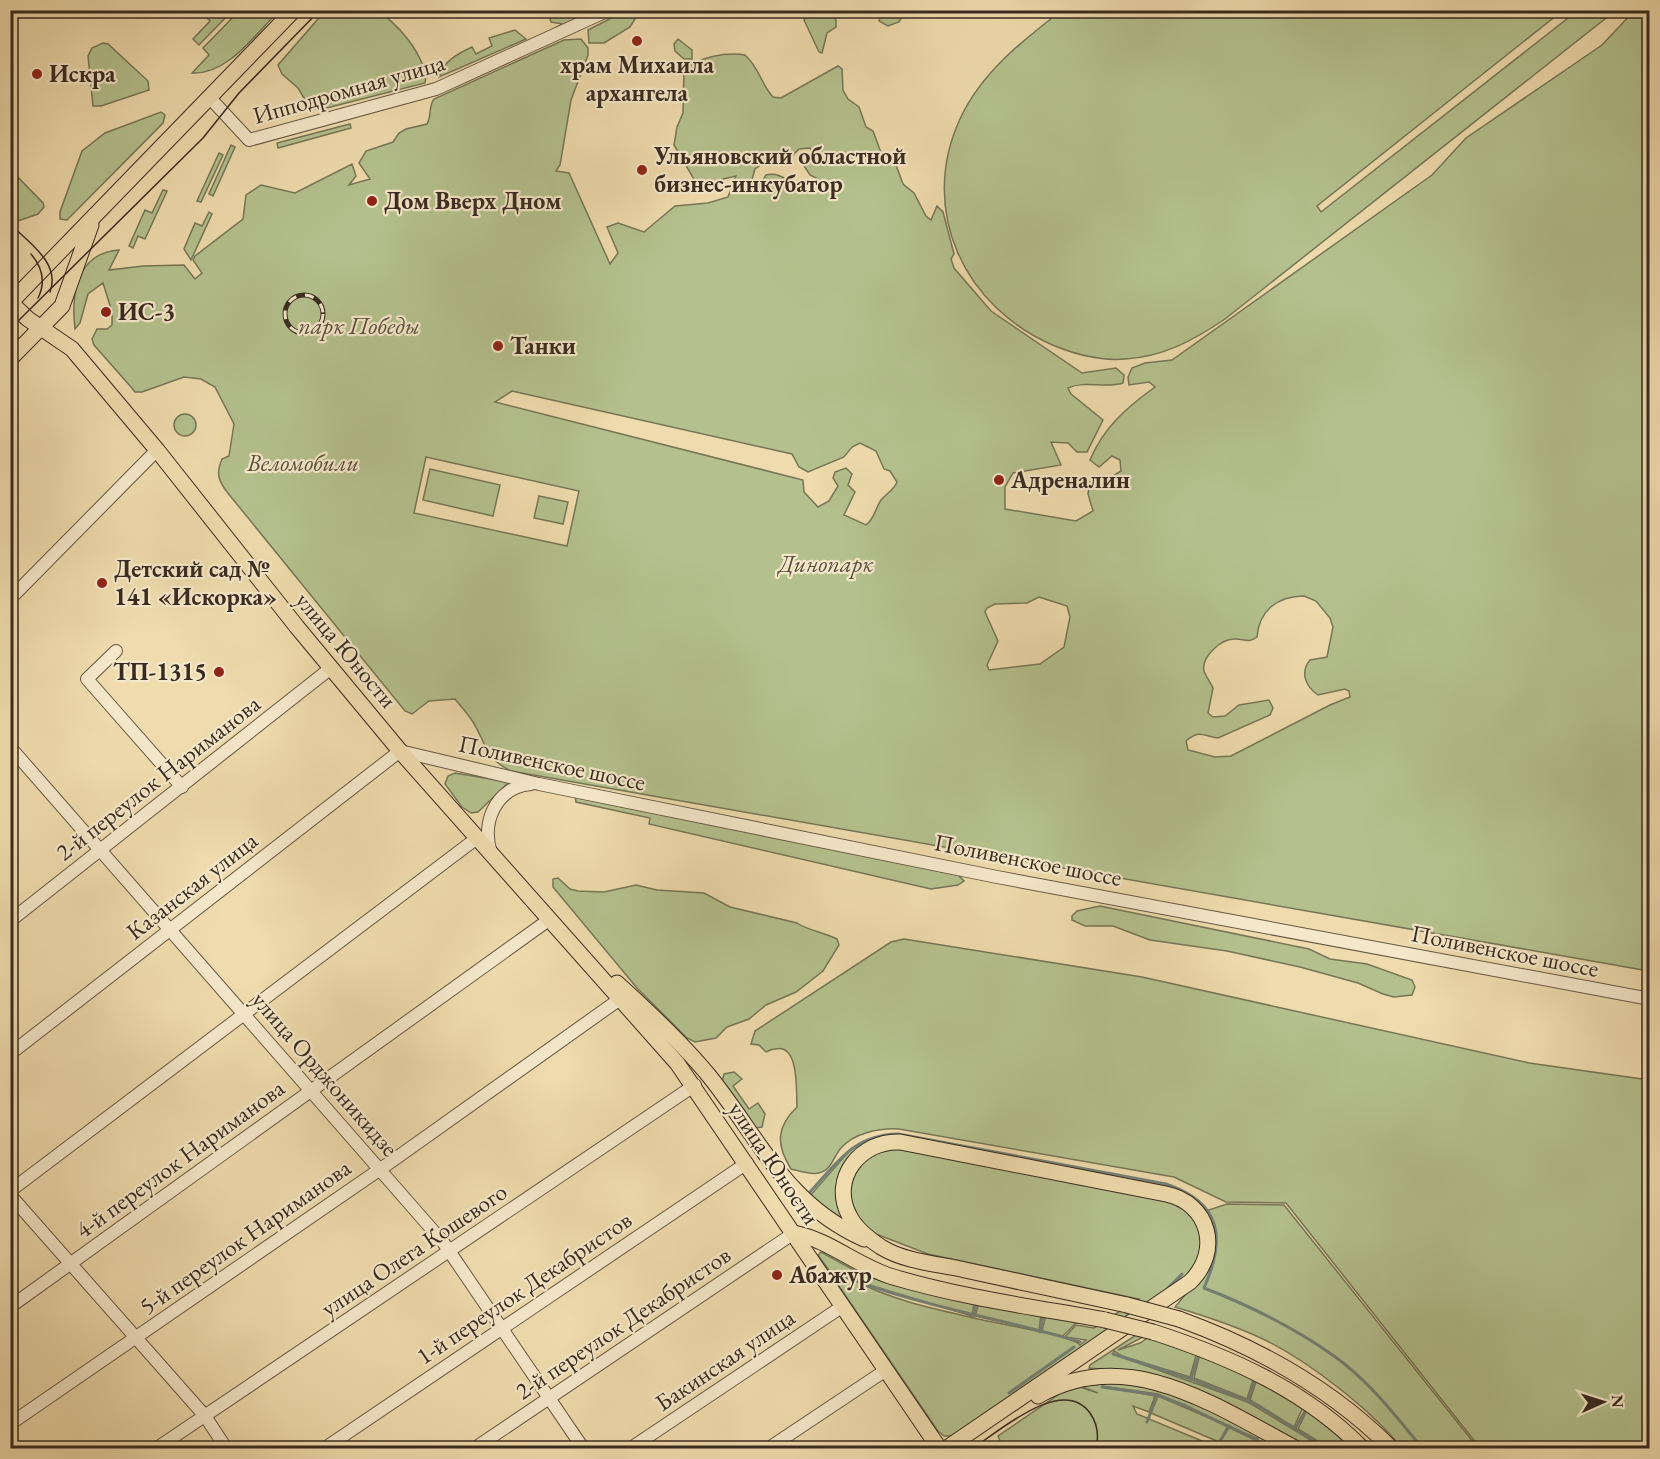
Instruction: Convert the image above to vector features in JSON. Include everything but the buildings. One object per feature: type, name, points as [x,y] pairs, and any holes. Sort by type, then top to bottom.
[{"type":"main road","points":[[11,303],[294,10]]},
{"type":"main road","points":[[10,359],[62,306],[93,219]]},
{"type":"main road","name":"улица Юности","points":[[11,303],[41,328],[72,349],[157,450],[400,751],[695,1086],[939,1449]]},
{"type":"main road","name":"улица Юности","points":[[550,919],[628,993],[709,1076],[774,1168],[794,1192],[818,1213],[844,1230],[882,1248],[924,1261],[1127,1305],[1179,1319],[1228,1337],[1283,1365],[1351,1411],[1391,1449]]},
{"type":"main road","points":[[882,1248],[852,1221],[845,1207],[843,1192],[849,1169],[858,1157],[877,1144],[893,1142],[1175,1196],[1197,1210],[1206,1226],[1208,1252],[1202,1269],[1190,1282],[952,1445]]},
{"type":"main road","points":[[794,1233],[813,1237],[866,1267],[889,1276],[924,1285],[1105,1320],[1153,1332],[1222,1355],[1277,1384],[1320,1411],[1362,1449]]},
{"type":"main road","points":[[952,1445],[1050,1389],[1095,1376],[1122,1376],[1156,1381],[1189,1393],[1295,1449]]},
{"type":"street","name":"Ипподромная улица","points":[[210,98],[249,140],[436,89],[609,10]]},
{"type":"street","points":[[10,599],[157,450]]},
{"type":"street","points":[[116,651],[87,679],[182,787]]},
{"type":"street","name":"2-й переулок Нариманова","points":[[10,921],[331,668]]},
{"type":"street","name":"улица Орджоникидзе","points":[[10,747],[312,1090],[449,1251],[583,1449]]},
{"type":"street","name":"Поливенское шоссе","points":[[400,751],[538,784],[998,877],[1650,999]]},
{"type":"street","name":"Казанская улица","points":[[10,1054],[400,751]]},
{"type":"street","points":[[491,854],[487,832],[492,810],[507,793],[516,788],[538,784]]},
{"type":"street","points":[[226,1449],[205,1416],[10,1193],[477,838]]},
{"type":"street","name":"4-й переулок Нариманова","points":[[10,1307],[550,919]]},
{"type":"street","name":"5-й переулок Нариманова","points":[[10,1424],[380,1169],[620,999]]},
{"type":"street","name":"улица Олега Кошевого","points":[[157,1449],[695,1086]]},
{"type":"street","name":"1-й переулок Декабристов","points":[[325,1449],[501,1327],[747,1163]]},
{"type":"street","name":"2-й переулок Декабристов","points":[[475,1449],[794,1233]]},
{"type":"street","name":"Бакинская улица","points":[[631,1449],[843,1306]]},
{"type":"street","points":[[769,1449],[886,1370]]},
{"type":"green space","points":[[373,10],[391,21],[409,40],[416,52],[422,63],[425,83],[319,110],[310,108],[298,88],[282,74],[278,65],[325,11]]},
{"type":"green space","points":[[813,10],[830,11],[836,20],[836,27],[827,33],[822,53],[819,52],[804,20]]},
{"type":"green space","points":[[200,11],[232,11],[199,45],[193,39],[210,21]]},
{"type":"green space","points":[[239,11],[279,11],[229,60],[205,72],[192,73],[209,55],[203,48]]},
{"type":"green space","points":[[554,11],[583,11],[584,13],[600,11],[555,28],[563,24],[551,22],[549,16]]},
{"type":"green space","points":[[625,11],[640,11],[630,27],[604,43],[589,43],[588,30]]},
{"type":"green space","points":[[896,11],[902,17],[899,22],[888,26],[879,21],[881,15]]},
{"type":"green space","points":[[1061,11],[1562,11],[1317,206],[1321,212],[1577,11],[1615,11],[1225,319],[1202,334],[1165,351],[1139,358],[1107,359],[1089,357],[1055,346],[1023,329],[996,307],[974,281],[958,252],[948,221],[944,188],[948,153],[960,119],[969,102],[1004,59]]},
{"type":"green space","points":[[1634,11],[1649,11],[1649,971],[511,771],[491,756],[473,722],[455,699],[429,701],[412,714],[405,711],[227,492],[220,480],[219,468],[222,459],[229,456],[234,424],[215,387],[201,379],[184,377],[142,392],[135,392],[94,345],[92,339],[97,329],[107,329],[112,325],[112,312],[103,283],[88,294],[80,323],[75,329],[74,303],[79,278],[93,259],[119,250],[109,270],[184,265],[195,279],[202,273],[193,260],[195,256],[243,219],[246,195],[261,185],[295,193],[352,164],[356,176],[349,185],[370,179],[359,163],[366,151],[393,142],[399,133],[406,129],[427,124],[434,99],[564,40],[581,39],[588,48],[588,55],[571,100],[560,165],[556,171],[569,173],[610,264],[618,253],[607,227],[618,223],[644,232],[675,206],[708,203],[728,197],[736,176],[723,179],[708,187],[695,181],[674,145],[677,127],[683,113],[684,70],[713,56],[745,55],[754,65],[773,97],[781,98],[838,66],[842,69],[843,90],[848,99],[859,107],[866,127],[873,131],[883,158],[896,165],[903,184],[914,193],[926,216],[931,220],[937,206],[943,212],[954,254],[951,259],[954,268],[991,311],[1082,373],[1116,368],[1124,375],[1123,383],[1116,385],[1081,385],[1068,388],[1071,394],[1103,420],[1087,452],[1077,452],[1068,443],[1051,442],[1061,465],[1013,473],[1005,487],[1005,509],[1076,521],[1093,511],[1088,494],[1090,482],[1108,479],[1121,471],[1120,460],[1112,456],[1099,467],[1090,460],[1096,448],[1117,419],[1155,387],[1149,382],[1129,385],[1128,377],[1132,368],[1145,363],[1172,360],[1432,175],[1466,138],[1602,45]],"holes":[[[810,148],[813,154],[804,166],[810,175],[818,179],[815,189],[802,188],[773,174],[766,175],[760,185],[751,183],[755,169],[762,164],[793,155],[799,149]],[[512,391],[792,454],[799,467],[808,472],[844,457],[852,447],[860,443],[876,451],[884,469],[890,471],[897,482],[881,500],[866,525],[844,515],[855,492],[848,485],[852,474],[846,468],[835,472],[833,478],[838,486],[829,501],[818,507],[804,492],[803,480],[495,402]],[[426,457],[579,491],[567,546],[414,513]],[[1304,596],[1316,601],[1330,618],[1333,627],[1327,657],[1310,660],[1305,669],[1307,683],[1318,695],[1345,689],[1349,691],[1350,697],[1231,756],[1215,757],[1188,750],[1186,741],[1195,735],[1202,734],[1218,738],[1270,715],[1273,708],[1269,700],[1239,705],[1225,716],[1213,717],[1208,713],[1213,688],[1204,671],[1204,666],[1209,655],[1223,642],[1234,639],[1251,640],[1257,637],[1258,628],[1266,613],[1278,602]],[[1039,597],[1067,606],[1070,617],[1064,647],[1040,664],[989,670],[987,665],[998,641],[985,612],[987,608],[995,604],[1027,603]]]},
{"type":"green space","points":[[515,30],[526,39],[439,77],[447,62],[457,55],[472,47],[476,54],[492,46],[489,38]]},
{"type":"green space","points":[[678,39],[692,50],[692,59],[684,59],[675,51],[674,44]]},
{"type":"green space","points":[[103,43],[108,44],[148,81],[149,90],[101,106],[93,106],[88,56],[92,48]]},
{"type":"green space","points":[[161,112],[165,115],[163,123],[67,220],[60,219],[60,212],[82,151],[105,133]]},
{"type":"green space","points":[[350,124],[351,128],[278,148],[277,143]]},
{"type":"green space","points":[[231,145],[235,147],[213,196],[209,194]]},
{"type":"green space","points":[[219,153],[223,155],[201,202],[197,201]]},
{"type":"green space","points":[[11,170],[43,203],[44,207],[38,214],[15,222],[11,220]]},
{"type":"green space","points":[[163,190],[167,191],[145,239],[138,236],[133,248],[129,246],[145,210],[152,213]]},
{"type":"green space","points":[[209,212],[212,214],[191,260],[184,249],[195,223],[202,226]]},
{"type":"green space","points":[[181,414],[189,414],[196,421],[196,429],[189,436],[181,436],[174,429],[174,421]]},
{"type":"green space","points":[[430,469],[500,485],[493,516],[423,500]]},
{"type":"green space","points":[[539,496],[568,502],[563,524],[534,518]]},
{"type":"green space","points":[[455,773],[509,782],[478,812],[471,813],[462,807],[445,784],[448,776]]},
{"type":"green space","points":[[575,796],[716,823],[958,875],[964,881],[958,885],[931,889],[649,824],[650,818],[576,802]]},
{"type":"green space","points":[[558,878],[570,889],[578,891],[604,892],[636,885],[657,890],[704,893],[730,907],[797,923],[837,939],[839,945],[823,971],[796,992],[766,1005],[749,1019],[727,1027],[716,1038],[695,1042],[687,1038],[637,988],[553,887],[553,879]]},
{"type":"green space","points":[[1100,906],[1309,949],[1330,959],[1367,964],[1412,980],[1415,987],[1412,995],[1394,997],[1358,983],[1300,967],[1227,951],[1150,940],[1113,926],[1085,926],[1072,920],[1072,916],[1077,911]]},
{"type":"green space","points":[[904,939],[1142,977],[1529,1063],[1649,1080],[1649,1448],[1480,1448],[1286,1203],[1226,1202],[1174,1177],[899,1129],[883,1129],[860,1135],[846,1143],[830,1166],[819,1173],[812,1174],[791,1169],[783,1152],[780,1136],[785,1122],[797,1107],[793,1061],[783,1049],[766,1052],[759,1045],[751,1044],[755,1031],[891,942]]},
{"type":"green space","points":[[734,1072],[742,1079],[733,1086],[749,1109],[758,1103],[765,1114],[762,1127],[755,1128],[722,1082],[724,1074]]},
{"type":"green space","points":[[887,1136],[1165,1186],[1192,1196],[1206,1211],[1227,1204],[1284,1205],[1478,1448],[1402,1448],[1374,1418],[1339,1388],[1283,1349],[1254,1335],[1175,1307],[1208,1267],[1196,1204],[869,1143],[837,1201],[844,1220],[809,1197],[851,1149],[864,1141]]},
{"type":"green space","points":[[894,1148],[1163,1199],[1192,1212],[1205,1242],[1192,1274],[952,1436],[944,1436],[938,1431],[832,1276],[835,1274],[853,1280],[836,1273],[835,1270],[831,1273],[818,1255],[821,1252],[861,1274],[893,1285],[974,1303],[972,1316],[856,1281],[884,1294],[944,1311],[1048,1333],[1080,1345],[1086,1340],[1065,1337],[1076,1325],[1094,1328],[1139,1299],[928,1254],[876,1234],[868,1229],[851,1208],[850,1179],[867,1156]]},
{"type":"green space","points":[[979,1303],[1041,1315],[1039,1330],[975,1316]]},
{"type":"green space","points":[[1046,1315],[1083,1322],[1076,1323],[1063,1336],[1042,1331]]},
{"type":"green space","points":[[1136,1335],[1145,1336],[1118,1350],[1140,1343],[1149,1337],[1197,1352],[1190,1377],[1122,1356],[1114,1351],[1113,1354],[1248,1402],[1324,1448],[1306,1448],[1246,1416],[1145,1373],[1089,1368],[1090,1365]]},
{"type":"green space","points":[[1200,1353],[1253,1380],[1247,1399],[1194,1378]]},
{"type":"green space","points":[[1257,1379],[1303,1407],[1294,1427],[1250,1400]]},
{"type":"green space","points":[[1122,1380],[1180,1395],[1260,1435],[1258,1439],[1158,1394],[1102,1386],[1155,1396],[1149,1412],[1133,1406],[1137,1414],[1219,1448],[1003,1447],[998,1436],[1061,1393],[1080,1387],[1098,1393],[1080,1386]]},
{"type":"green space","points":[[1158,1396],[1228,1426],[1219,1442],[1151,1413]]},
{"type":"green space","points":[[1307,1410],[1347,1443],[1345,1448],[1329,1448],[1298,1429]]},
{"type":"green space","points":[[1229,1427],[1272,1448],[1232,1448],[1220,1442]]},
{"type":"waterway","points":[[810,1192],[838,1161],[858,1145],[869,1139],[898,1134],[1166,1184],[1199,1201],[1214,1224],[1215,1253],[1204,1288],[1271,1318],[1334,1356],[1370,1387],[1422,1448]]},
{"type":"waterway","points":[[836,1273],[926,1303],[1080,1342]]},
{"type":"waterway","points":[[1166,1290],[1182,1274]]},
{"type":"waterway","points":[[974,1317],[976,1303]]},
{"type":"waterway","points":[[1040,1332],[1043,1316]]},
{"type":"waterway","points":[[1009,1393],[1074,1347]]},
{"type":"waterway","points":[[1113,1354],[1191,1379],[1259,1406],[1325,1448]]},
{"type":"waterway","points":[[1191,1379],[1199,1354]]},
{"type":"waterway","points":[[1248,1400],[1255,1379]]},
{"type":"waterway","points":[[1102,1387],[1157,1395],[1186,1406],[1273,1448]]},
{"type":"waterway","points":[[1147,1422],[1157,1396]]},
{"type":"waterway","points":[[1295,1429],[1305,1411]]},
{"type":"waterway","points":[[1216,1448],[1229,1426]]},
{"type":"tram line","points":[[10,329],[203,138],[239,93],[320,10]]},
{"type":"tram line","points":[[10,224],[47,262],[52,281],[50,292]]},
{"type":"tram line","points":[[31,254],[42,275],[42,286],[38,298]]},
{"type":"tram line","points":[[973,1448],[1031,1410],[1064,1400],[1078,1403],[1090,1413],[1097,1430],[1096,1448]]},
{"type":"railway","points":[[304,295],[317,301],[323,314],[317,327],[304,333],[291,327],[285,314],[291,301],[304,295]]},
{"type":"place","name":"храм Михаила архангела","points":[[637,41]]},
{"type":"place","name":"Искра","points":[[37,74]]},
{"type":"place","name":"Ульяновский областной бизнес-инкубатор","points":[[642,170]]},
{"type":"place","name":"Дом Вверх Дном","points":[[372,201]]},
{"type":"place","name":"ИС-3","points":[[106,312]]},
{"type":"place","name":"Танки","points":[[498,346]]},
{"type":"place","name":"Адреналин","points":[[999,480]]},
{"type":"place","name":"Детский сад № 141 «Искорка»","points":[[102,583]]},
{"type":"place","name":"ТП-1315","points":[[219,672]]},
{"type":"place","name":"Абажур","points":[[777,1275]]},
{"type":"park label","name":"парк Победы","points":[[359,326]]},
{"type":"park label","name":"Веломобили","points":[[303,463]]},
{"type":"park label","name":"Динопарк","points":[[826,564]]}]
